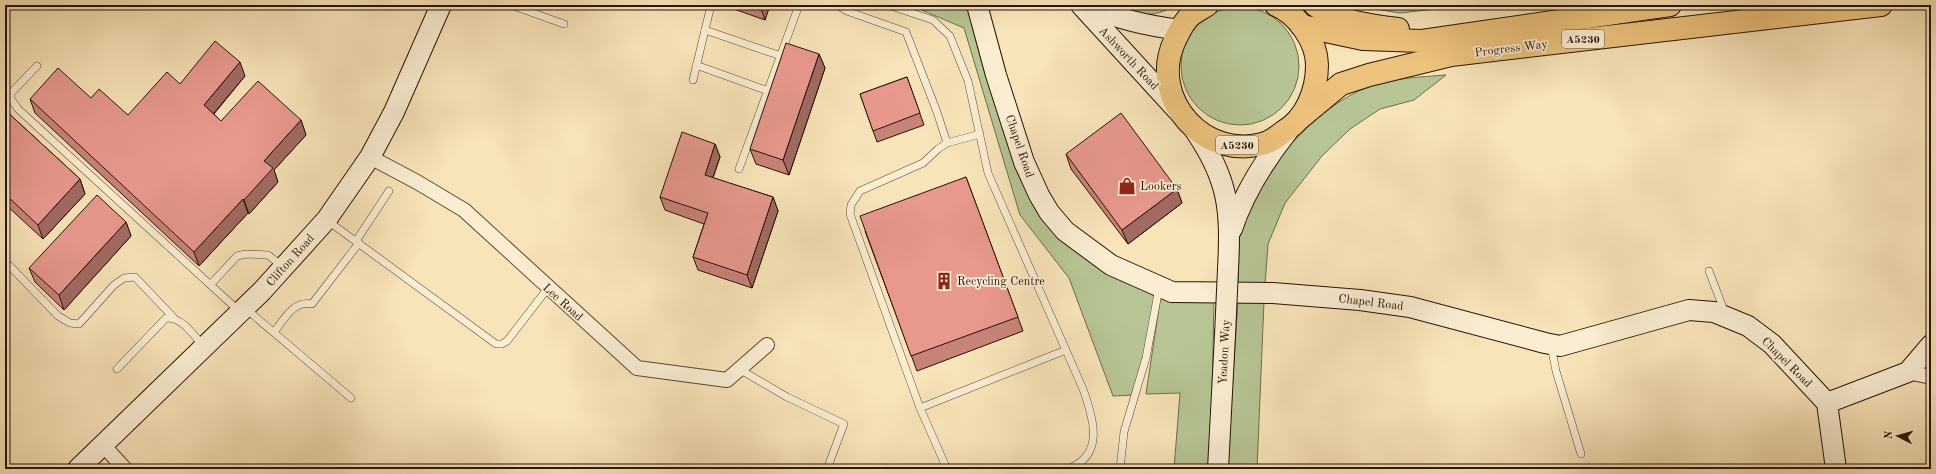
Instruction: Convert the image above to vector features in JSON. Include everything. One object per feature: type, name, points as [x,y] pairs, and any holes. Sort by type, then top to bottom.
[{"type":"main road","name":"A5230","points":[[1315,5],[1347,20],[1381,27],[1450,35]]},
{"type":"main road","name":"Progress Way","points":[[1302,26],[1363,40],[1422,41],[1450,35],[1670,5]]},
{"type":"main road","name":"Progress Way","points":[[1295,123],[1341,84],[1369,75],[1450,55],[1881,5]]},
{"type":"main road","name":"A5230","points":[[1193,14],[1169,52],[1167,72],[1170,92],[1178,111],[1194,129],[1217,142],[1242,146],[1268,142],[1295,123],[1312,97],[1317,72],[1317,60],[1313,48],[1302,26],[1281,6]]},
{"type":"street","name":"Clifton Road","points":[[78,469],[243,310],[327,219],[370,157],[394,112],[441,5]]},
{"type":"street","name":"Chapel Road","points":[[977,5],[996,75],[1024,162],[1039,195],[1049,212],[1065,231],[1111,265],[1159,288],[1185,294],[1273,293],[1360,300],[1410,307],[1560,346],[1689,310],[1714,312],[1748,326],[1772,344],[1827,403]]},
{"type":"street","name":"Ashworth Road","points":[[1081,5],[1178,111]]},
{"type":"street","name":"Ashworth Road","points":[[1085,5],[1117,18],[1151,26],[1193,14]]},
{"type":"street","name":"Yeadon Way","points":[[1230,235],[1238,211],[1249,187],[1270,154],[1295,123]]},
{"type":"street","name":"Yeadon Way","points":[[1194,129],[1211,153],[1218,169],[1227,203],[1230,235],[1218,469]]},
{"type":"street","name":"Lee Road","points":[[370,157],[418,182],[464,210],[637,368],[727,380],[767,345]]},
{"type":"street","points":[[1836,469],[1827,403],[1908,372],[1931,345]]},
{"type":"street","points":[[1908,372],[1931,377]]},
{"type":"street","points":[[103,446],[125,469]]},
{"type":"lane","points":[[511,5],[564,24]]},
{"type":"lane","points":[[693,80],[711,5]]},
{"type":"lane","points":[[740,169],[799,5]]},
{"type":"lane","points":[[837,5],[847,11],[906,32],[938,112],[947,143]]},
{"type":"lane","points":[[888,5],[933,20],[950,36],[968,81],[988,173],[1083,389],[1092,416],[1094,441],[1085,459],[1067,469]]},
{"type":"lane","points":[[705,30],[781,56]]},
{"type":"lane","points":[[696,65],[768,91]]},
{"type":"lane","points":[[37,66],[11,93],[11,99],[18,109],[211,284],[243,310],[274,332],[351,398]]},
{"type":"lane","points":[[947,469],[920,408],[850,214],[850,205],[860,191],[923,163],[947,143],[980,134]]},
{"type":"lane","points":[[274,332],[299,304],[312,304],[357,242],[389,191]]},
{"type":"lane","points":[[327,219],[496,344],[502,344],[507,341],[548,288]]},
{"type":"lane","points":[[211,284],[237,256],[246,254],[268,255],[284,267]]},
{"type":"lane","points":[[5,262],[58,316],[70,323],[79,324],[114,285],[124,278],[135,277],[173,317],[186,326],[204,347]]},
{"type":"lane","points":[[1709,271],[1726,317]]},
{"type":"lane","points":[[1120,469],[1124,432],[1146,358],[1159,288]]},
{"type":"lane","points":[[117,369],[166,318],[173,317]]},
{"type":"lane","points":[[1551,344],[1556,371],[1581,454]]},
{"type":"lane","points":[[920,408],[1066,350]]},
{"type":"lane","points":[[739,369],[787,397],[844,424],[827,469]]},
{"type":"green space","points":[[910,5],[971,5],[1047,215],[1158,293],[1134,395],[1113,396],[1069,278],[1020,215],[964,28]]},
{"type":"green space","points":[[1115,5],[1173,5],[1159,13],[1144,14],[1129,11]]},
{"type":"green space","points":[[1350,5],[1471,5],[1400,13]]},
{"type":"green space","points":[[1240,7],[1263,11],[1282,24],[1295,43],[1299,66],[1295,89],[1282,108],[1263,121],[1240,125],[1217,121],[1198,108],[1185,89],[1181,66],[1185,43],[1198,24],[1217,11]]},
{"type":"green space","points":[[1446,75],[1414,100],[1380,109],[1350,129],[1322,156],[1285,203],[1268,244],[1265,285],[1238,285],[1241,225],[1260,184],[1291,144],[1329,109],[1349,96],[1368,87],[1396,80]]},
{"type":"green space","points":[[1161,294],[1214,300],[1212,400],[1208,469],[1174,469],[1180,393],[1146,394]]},
{"type":"green space","points":[[1238,301],[1264,301],[1257,469],[1227,469]]},
{"type":"building","points":[[215,41],[240,62],[204,105],[221,121],[258,81],[301,120],[264,161],[273,168],[194,252],[30,99],[58,68],[91,98],[99,89],[128,115],[167,72],[180,84]]},
{"type":"building","points":[[786,43],[819,54],[783,160],[750,149]]},
{"type":"building","points":[[907,77],[920,113],[873,131],[860,94]]},
{"type":"building","points":[[5,110],[80,179],[38,225],[5,194]]},
{"type":"building","name":"Lookers","points":[[1121,113],[1177,189],[1122,230],[1066,154]]},
{"type":"building","points":[[682,132],[715,144],[705,175],[773,197],[747,275],[693,257],[708,213],[660,197]]},
{"type":"building","name":"Recycling Centre","points":[[966,177],[1018,317],[911,356],[860,216]]},
{"type":"building","points":[[97,195],[126,222],[59,295],[29,268]]},
{"type":"place","name":"Lookers","points":[[1127,186]]},
{"type":"place","name":"Recycling Centre","points":[[944,281]]}]
